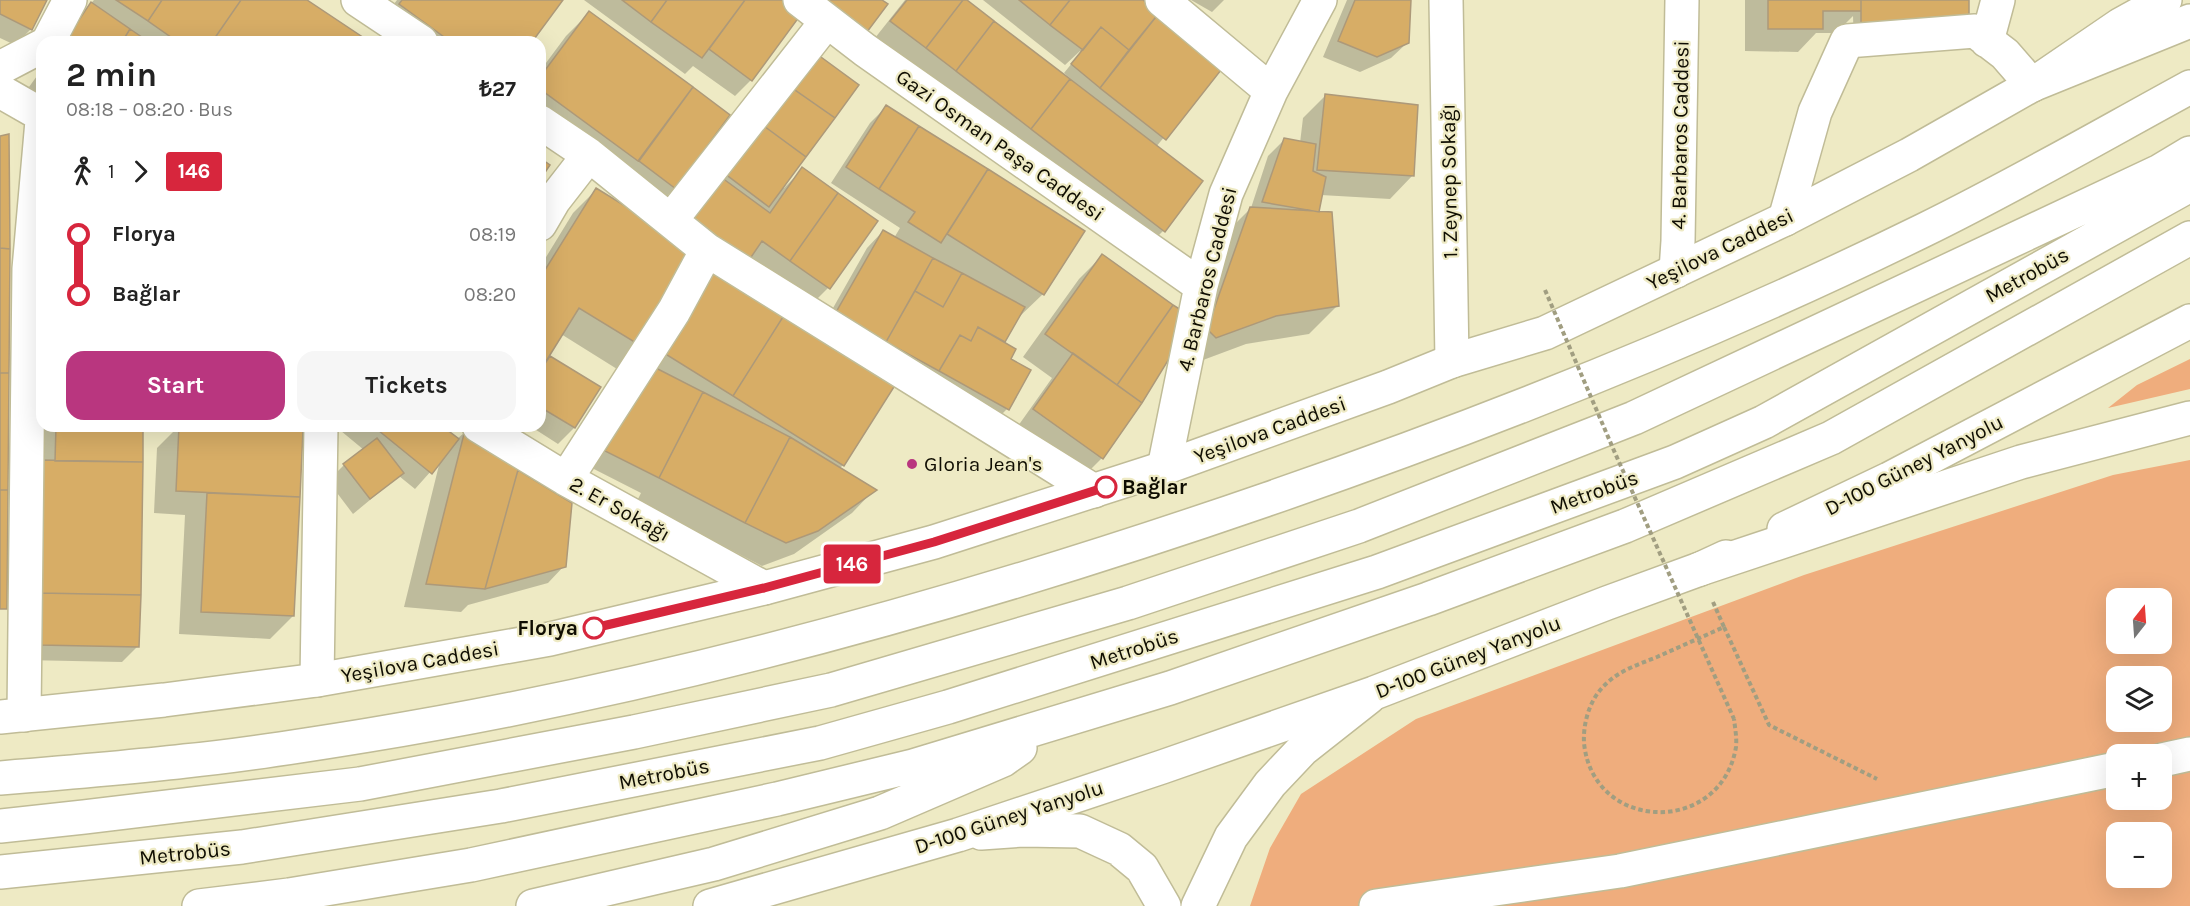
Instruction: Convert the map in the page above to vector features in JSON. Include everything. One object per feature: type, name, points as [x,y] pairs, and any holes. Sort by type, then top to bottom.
[{"type":"main road","points":[[51,36],[70,0]]},
{"type":"main road","points":[[358,0],[412,36]]},
{"type":"main road","name":"Gazi Osman Paşa Caddesi","points":[[800,0],[865,50],[1201,286]]},
{"type":"main road","points":[[1162,0],[1271,91]]},
{"type":"main road","name":"4. Barbaros Caddesi","points":[[1164,468],[1201,286],[1226,194],[1271,91],[1320,0]]},
{"type":"main road","name":"1. Zeynep Sokağı","points":[[1446,0],[1452,361]]},
{"type":"main road","name":"4. Barbaros Caddesi","points":[[1676,270],[1682,0]]},
{"type":"main road","points":[[1987,41],[1998,0]]},
{"type":"main road","points":[[2032,85],[2120,25],[2165,0]]},
{"type":"main road","points":[[670,220],[827,21]]},
{"type":"main road","points":[[2032,85],[2190,21]]},
{"type":"main road","points":[[1785,219],[1815,112],[1847,40],[1975,31],[2005,54],[2032,85]]},
{"type":"main road","points":[[0,68],[36,48]]},
{"type":"main road","name":"Yeşilova Caddesi","points":[[12,716],[164,700],[316,680],[550,639],[764,588],[934,542],[1164,468],[1388,387],[1452,361],[1545,333],[1785,219],[1909,155],[2032,85]]},
{"type":"main road","points":[[0,778],[189,761],[371,735],[509,709],[719,664],[993,588],[1171,533],[1367,465],[1571,386],[1764,306],[1927,229],[2190,87]]},
{"type":"main road","points":[[0,91],[36,112]]},
{"type":"main road","points":[[546,126],[590,155],[707,250],[1094,491]]},
{"type":"main road","name":"Metrobüs","points":[[0,825],[360,784],[634,732],[831,690],[1128,603],[1359,526],[1634,418],[2138,182],[2190,153]]},
{"type":"main road","points":[[546,214],[554,200],[590,155]]},
{"type":"main road","name":"Metrobüs","points":[[0,872],[242,847],[501,806],[820,743],[971,700],[1377,572],[1675,462],[1764,422],[2190,185]]},
{"type":"main road","points":[[12,716],[29,269],[36,189]]},
{"type":"main road","points":[[199,906],[289,895],[494,860],[766,801],[913,766],[1170,687],[1428,599],[1625,526],[1831,438],[2190,238]]},
{"type":"main road","points":[[566,479],[674,311],[707,250]]},
{"type":"main road","name":"D-100 Güney Yanyolu","points":[[710,906],[958,835],[1374,693],[1700,569],[1889,479],[2190,321]]},
{"type":"main road","points":[[1700,569],[2021,462],[2190,418]]},
{"type":"main road","points":[[316,680],[321,432]]},
{"type":"main road","name":"2. Er Sokağı","points":[[489,432],[566,479],[764,588]]},
{"type":"main road","points":[[1198,906],[1231,837],[1270,784],[1303,749],[1374,693]]},
{"type":"main road","points":[[533,906],[714,864],[880,813],[1003,760],[1058,722]]},
{"type":"main road","points":[[2172,758],[2190,754]]},
{"type":"main road","points":[[1376,906],[1620,871],[2106,771]]},
{"type":"main road","points":[[958,835],[1023,830],[1080,831],[1119,849],[1142,868],[1164,906]]},
{"type":"path","points":[[1545,290],[1615,453],[1734,719],[1736,745],[1728,771],[1713,792],[1691,807],[1666,813],[1639,811],[1616,800],[1597,781],[1586,757],[1583,733],[1588,710],[1601,689],[1619,673],[1724,627]]},
{"type":"path","points":[[1700,569],[1724,627],[1770,725],[1881,781]]},
{"type":"shaded area","points":[[2190,359],[2190,389],[2108,408],[2137,385]]},
{"type":"shaded area","points":[[2190,460],[2190,906],[1250,906],[1270,848],[1301,794],[1416,719],[1804,575],[2113,475]]},
{"type":"building","points":[[0,0],[47,0],[32,30],[0,14]]},
{"type":"building","points":[[116,0],[162,0],[148,21]]},
{"type":"building","points":[[162,0],[241,0],[216,36],[169,36],[148,21]]},
{"type":"building","points":[[241,0],[307,0],[361,36],[216,36]]},
{"type":"building","points":[[402,0],[563,0],[536,36],[443,36],[399,4]]},
{"type":"building","points":[[622,0],[667,0],[651,22]]},
{"type":"building","points":[[667,0],[745,0],[702,58],[651,22]]},
{"type":"building","points":[[745,0],[784,0],[802,13],[752,81],[709,49]]},
{"type":"building","points":[[816,0],[882,0],[888,4],[864,36]]},
{"type":"building","points":[[907,0],[963,0],[926,48],[890,21]]},
{"type":"building","points":[[963,0],[967,0],[994,21],[956,71],[926,48]]},
{"type":"building","points":[[1019,0],[1070,0],[1050,25]]},
{"type":"building","points":[[1070,0],[1143,0],[1159,13],[1129,50],[1101,27],[1083,50],[1050,25]]},
{"type":"building","points":[[1355,0],[1411,0],[1409,43],[1377,57],[1338,41]]},
{"type":"building","points":[[1768,0],[1861,0],[1861,11],[1823,11],[1823,29],[1768,29]]},
{"type":"building","points":[[1861,0],[1969,0],[1969,41],[1861,41]]},
{"type":"building","points":[[91,2],[130,29],[126,36],[68,36]]},
{"type":"building","points":[[589,11],[693,87],[638,161],[546,93],[546,69]]},
{"type":"building","points":[[1159,13],[1225,65],[1166,140],[1100,88]]},
{"type":"building","points":[[994,21],[1070,79],[1031,129],[956,71]]},
{"type":"building","points":[[1101,27],[1129,50],[1100,88],[1071,64]]},
{"type":"building","points":[[130,29],[140,36],[126,36]]},
{"type":"building","points":[[810,49],[859,85],[835,118],[785,83]]},
{"type":"building","points":[[1070,79],[1203,181],[1165,232],[1031,129]]},
{"type":"building","points":[[785,83],[835,118],[806,157],[757,121]]},
{"type":"building","points":[[693,87],[730,115],[676,189],[639,161]]},
{"type":"building","points":[[1325,94],[1418,105],[1414,176],[1317,170]]},
{"type":"building","points":[[886,105],[919,126],[879,189],[846,167]]},
{"type":"building","points":[[757,121],[806,157],[769,207],[720,170]]},
{"type":"building","points":[[919,126],[988,169],[941,243],[908,222],[915,212],[879,189]]},
{"type":"building","points":[[9,134],[10,249],[0,248],[0,136]]},
{"type":"building","points":[[1284,138],[1316,144],[1313,171],[1326,177],[1319,212],[1262,202]]},
{"type":"building","points":[[802,167],[838,193],[790,261],[762,241],[747,263],[686,221],[718,175],[770,213]]},
{"type":"building","points":[[988,169],[1085,231],[1044,295],[947,234]]},
{"type":"building","points":[[596,188],[700,252],[641,346],[579,308],[546,361],[546,268]]},
{"type":"building","points":[[838,193],[878,221],[830,289],[790,261]]},
{"type":"building","points":[[1250,207],[1332,212],[1339,306],[1276,316],[1216,338],[1207,329]]},
{"type":"building","points":[[883,230],[933,258],[886,342],[835,314]]},
{"type":"building","points":[[0,248],[10,249],[9,373],[0,373]]},
{"type":"building","points":[[1102,254],[1173,305],[1117,385],[1045,334]]},
{"type":"building","points":[[933,258],[962,273],[943,307],[915,291]]},
{"type":"building","points":[[713,263],[788,309],[733,396],[659,350]]},
{"type":"building","points":[[962,273],[1025,307],[1005,342],[978,327],[971,341],[960,335],[939,371],[886,342],[915,291],[943,307]]},
{"type":"building","points":[[1173,305],[1194,318],[1142,403],[1117,385]]},
{"type":"building","points":[[788,309],[899,379],[844,466],[733,396]]},
{"type":"building","points":[[978,327],[1016,349],[1011,359],[1031,370],[1009,410],[939,371],[960,335],[971,341]]},
{"type":"building","points":[[1073,353],[1142,403],[1103,459],[1033,409]]},
{"type":"building","points":[[550,356],[601,387],[575,428],[546,411],[546,362]]},
{"type":"building","points":[[650,365],[703,392],[659,478],[605,451]]},
{"type":"building","points":[[0,373],[9,373],[8,490],[0,490]]},
{"type":"building","points":[[703,392],[790,437],[745,523],[659,478]]},
{"type":"building","points":[[56,432],[143,432],[143,462],[55,461]]},
{"type":"building","points":[[179,432],[303,432],[300,497],[176,491]]},
{"type":"building","points":[[380,432],[450,432],[459,439],[432,474]]},
{"type":"building","points":[[464,432],[468,432],[518,470],[485,589],[426,584]]},
{"type":"building","points":[[790,437],[877,490],[818,531],[786,543],[745,523]]},
{"type":"building","points":[[377,438],[404,473],[370,499],[343,464]]},
{"type":"building","points":[[42,460],[143,462],[141,595],[40,593]]},
{"type":"building","points":[[518,470],[572,503],[566,567],[485,589]]},
{"type":"building","points":[[0,490],[8,490],[7,609],[0,609]]},
{"type":"building","points":[[207,493],[300,497],[294,616],[201,612]]},
{"type":"building","points":[[40,593],[141,595],[139,647],[39,645]]},
{"type":"bus line","name":"146","points":[[594,628],[764,588],[934,542],[1106,487]]},
{"type":"place","name":"Gloria Jean's","points":[[912,464]]},
{"type":"place","name":"Bağlar","points":[[1106,487]]},
{"type":"place","name":"Florya","points":[[594,628]]}]
